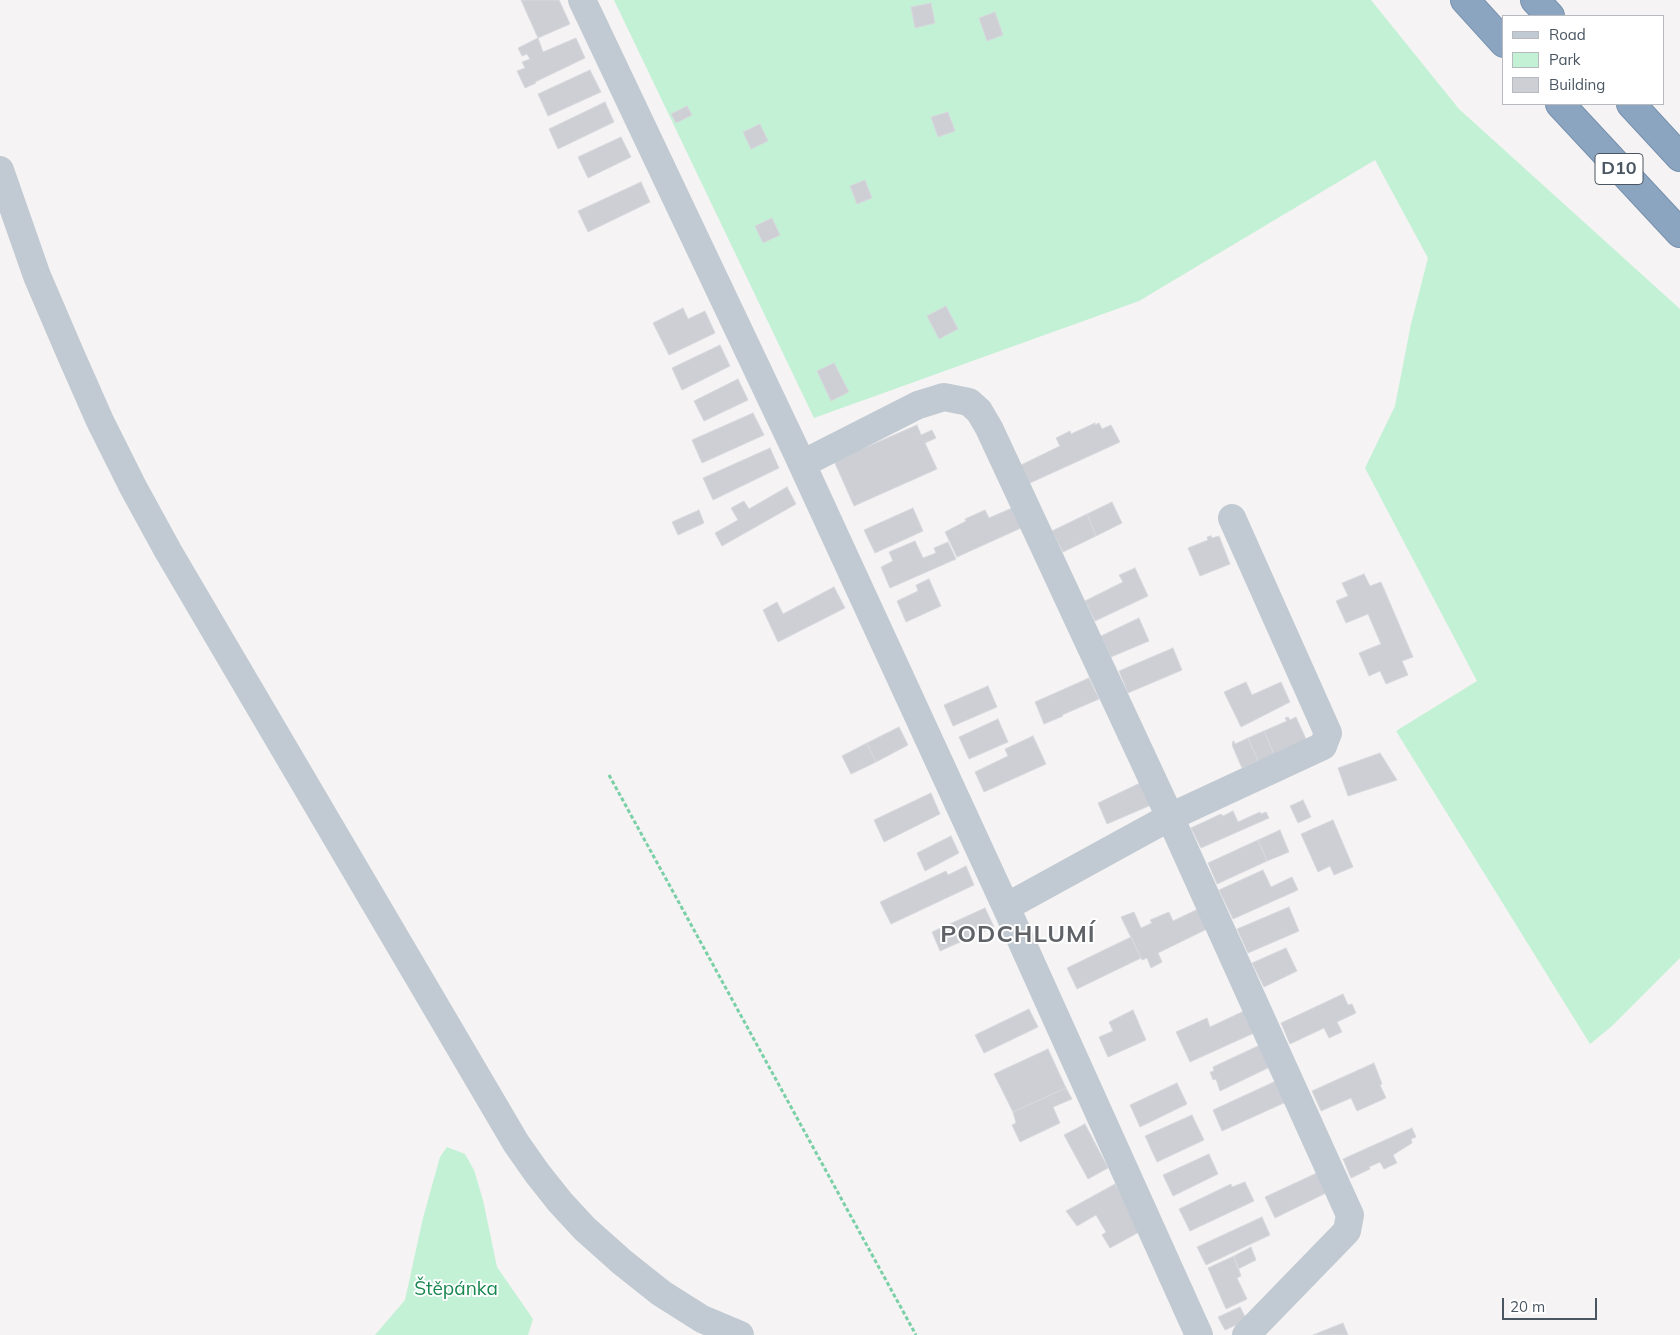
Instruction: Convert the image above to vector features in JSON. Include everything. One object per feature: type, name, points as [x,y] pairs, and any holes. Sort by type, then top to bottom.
[{"type":"highway","points":[[1465,0],[1502,41]]},
{"type":"highway","points":[[1535,0],[1549,15]]},
{"type":"highway","name":"D10","points":[[1561,105],[1680,233]]},
{"type":"highway","name":"D10","points":[[1632,105],[1680,157]]},
{"type":"street","points":[[582,0],[802,464],[1006,907],[1199,1335]]},
{"type":"street","points":[[0,170],[62,336],[100,420],[133,486],[168,551],[516,1143],[560,1202],[585,1229],[622,1262],[661,1293],[702,1319],[740,1335]]},
{"type":"street","points":[[802,464],[918,405],[944,397],[968,402],[979,411],[989,428],[1170,817],[1350,1216],[1347,1231],[1246,1335]]},
{"type":"street","points":[[1006,907],[1170,817],[1323,746],[1328,733],[1232,518]]},
{"type":"path","points":[[609,775],[916,1335]]},
{"type":"green space","points":[[614,0],[1371,0],[1459,109],[1680,309],[1680,958],[1612,1026],[1590,1044],[1396,731],[1477,681],[1365,468],[1395,406],[1411,324],[1428,258],[1375,160],[1139,301],[814,418]]},
{"type":"green space","name":"Štěpánka","points":[[447,1147],[465,1154],[474,1170],[483,1200],[497,1267],[533,1319],[528,1335],[375,1335],[405,1300],[423,1218],[440,1157]]},
{"type":"building","points":[[521,0],[559,0],[570,24],[538,38]]},
{"type":"building","points":[[931,3],[935,23],[915,28],[911,7]]},
{"type":"building","points":[[995,12],[1003,35],[987,41],[979,18]]},
{"type":"building","points":[[538,38],[543,52],[576,38],[585,58],[525,88],[517,71],[525,68],[522,62],[530,59],[527,54],[522,56],[518,48]]},
{"type":"building","points":[[590,70],[601,92],[548,116],[538,94]]},
{"type":"building","points":[[605,102],[614,122],[558,149],[549,129]]},
{"type":"building","points":[[687,106],[692,115],[676,123],[671,114]]},
{"type":"building","points":[[948,112],[955,131],[938,137],[931,117]]},
{"type":"building","points":[[760,124],[768,141],[751,149],[743,132]]},
{"type":"building","points":[[621,137],[631,157],[588,178],[578,157]]},
{"type":"building","points":[[865,180],[872,198],[857,204],[850,186]]},
{"type":"building","points":[[641,182],[650,202],[588,232],[578,211]]},
{"type":"building","points":[[772,218],[780,235],[763,243],[755,226]]},
{"type":"building","points":[[946,306],[958,329],[939,339],[927,316]]},
{"type":"building","points":[[683,308],[688,319],[705,311],[715,333],[669,355],[653,323]]},
{"type":"building","points":[[720,345],[730,366],[682,390],[672,368]]},
{"type":"building","points":[[834,363],[849,392],[831,401],[817,371]]},
{"type":"building","points":[[738,379],[748,400],[704,421],[694,401]]},
{"type":"building","points":[[753,413],[764,435],[702,463],[692,440]]},
{"type":"building","points":[[1095,423],[1095,425],[1099,423],[1102,429],[1111,425],[1120,442],[1030,483],[1021,465],[1060,446],[1056,438],[1070,431],[1071,434]]},
{"type":"building","points":[[917,425],[921,435],[932,430],[936,438],[925,443],[937,469],[854,506],[834,461],[861,446],[862,449]]},
{"type":"building","points":[[770,448],[779,468],[713,500],[703,478]]},
{"type":"building","points":[[787,487],[796,504],[722,546],[715,533],[738,520],[731,508],[744,501],[749,509]]},
{"type":"building","points":[[1112,502],[1122,523],[1096,536],[1087,514]]},
{"type":"building","points":[[913,508],[923,531],[875,553],[864,530]]},
{"type":"building","points":[[1012,508],[1021,528],[957,557],[945,532],[966,521],[965,519],[985,510],[989,518]]},
{"type":"building","points":[[699,510],[704,523],[678,535],[672,522]]},
{"type":"building","points":[[1087,514],[1096,536],[1063,552],[1052,531]]},
{"type":"building","points":[[1211,536],[1212,538],[1219,536],[1230,564],[1200,576],[1188,548],[1208,540],[1207,537]]},
{"type":"building","points":[[915,541],[923,558],[936,553],[934,548],[948,542],[956,559],[890,588],[881,567],[893,561],[889,552]]},
{"type":"building","points":[[1135,568],[1148,596],[1095,621],[1085,601],[1123,582],[1119,575]]},
{"type":"building","points":[[1364,574],[1370,586],[1381,582],[1413,657],[1402,661],[1408,675],[1386,684],[1380,671],[1369,676],[1359,653],[1381,644],[1368,614],[1346,623],[1336,601],[1348,596],[1342,583]]},
{"type":"building","points":[[929,579],[941,606],[906,622],[897,601],[918,591],[916,585]]},
{"type":"building","points":[[834,587],[845,608],[778,642],[763,610],[777,602],[783,614]]},
{"type":"building","points":[[1139,618],[1149,641],[1111,657],[1101,636]]},
{"type":"building","points":[[1173,648],[1182,670],[1128,693],[1119,671]]},
{"type":"building","points":[[1089,678],[1099,699],[1044,724],[1035,702]]},
{"type":"building","points":[[1246,682],[1252,695],[1281,682],[1290,702],[1241,727],[1224,692]]},
{"type":"building","points":[[988,686],[997,707],[953,726],[944,705]]},
{"type":"building","points":[[1288,717],[1290,720],[1296,717],[1306,739],[1274,754],[1264,731],[1287,721],[1285,718]]},
{"type":"building","points":[[998,719],[1008,742],[969,759],[959,737]]},
{"type":"building","points":[[899,727],[908,745],[876,762],[867,743]]},
{"type":"building","points":[[1264,731],[1274,754],[1258,761],[1248,738]]},
{"type":"building","points":[[1033,736],[1046,764],[984,792],[975,772],[1008,756],[1005,749]]},
{"type":"building","points":[[1248,738],[1258,761],[1242,768],[1232,742],[1234,741],[1235,744]]},
{"type":"building","points":[[867,743],[876,762],[851,774],[842,756]]},
{"type":"building","points":[[1380,753],[1397,780],[1348,796],[1338,768]]},
{"type":"building","points":[[1140,783],[1151,805],[1107,824],[1098,803]]},
{"type":"building","points":[[931,793],[940,814],[884,842],[874,820]]},
{"type":"building","points":[[1303,800],[1311,817],[1298,823],[1290,806]]},
{"type":"building","points":[[1233,811],[1238,822],[1260,812],[1261,814],[1266,812],[1269,818],[1201,848],[1191,828],[1221,814],[1223,816]]},
{"type":"building","points":[[1333,820],[1353,867],[1334,875],[1330,866],[1318,872],[1301,834]]},
{"type":"building","points":[[1280,830],[1289,852],[1267,861],[1258,840]]},
{"type":"building","points":[[951,836],[959,853],[925,871],[917,853]]},
{"type":"building","points":[[1258,840],[1267,861],[1217,884],[1208,863]]},
{"type":"building","points":[[966,866],[974,885],[891,924],[880,902],[946,871],[948,875]]},
{"type":"building","points":[[1263,870],[1271,887],[1292,877],[1298,890],[1233,919],[1219,890]]},
{"type":"building","points":[[1289,907],[1299,931],[1248,953],[1237,929]]},
{"type":"building","points":[[985,908],[994,927],[940,951],[932,932]]},
{"type":"building","points":[[1198,909],[1207,929],[1158,953],[1162,962],[1151,968],[1147,958],[1142,960],[1121,917],[1134,912],[1141,928],[1152,923],[1150,920],[1169,912],[1173,921]]},
{"type":"building","points":[[1131,937],[1141,958],[1077,989],[1067,968]]},
{"type":"building","points":[[1286,948],[1297,971],[1264,987],[1252,963]]},
{"type":"building","points":[[1343,994],[1348,1005],[1352,1004],[1356,1013],[1337,1022],[1342,1032],[1329,1038],[1324,1028],[1290,1044],[1281,1023]]},
{"type":"building","points":[[1029,1009],[1038,1027],[984,1053],[975,1035]]},
{"type":"building","points":[[1133,1010],[1146,1040],[1108,1057],[1099,1037],[1113,1031],[1109,1022]]},
{"type":"building","points":[[1244,1011],[1254,1033],[1190,1062],[1176,1032],[1207,1018],[1210,1027]]},
{"type":"building","points":[[1260,1045],[1270,1067],[1220,1091],[1216,1079],[1213,1080],[1210,1072],[1214,1071],[1213,1067]]},
{"type":"building","points":[[1048,1049],[1066,1088],[1013,1112],[994,1074]]},
{"type":"building","points":[[1374,1063],[1386,1098],[1357,1111],[1351,1098],[1321,1111],[1312,1091]]},
{"type":"building","points":[[1276,1081],[1286,1102],[1222,1131],[1213,1110]]},
{"type":"building","points":[[1177,1083],[1187,1104],[1140,1127],[1130,1105]]},
{"type":"building","points":[[1066,1088],[1072,1099],[1053,1107],[1060,1123],[1020,1142],[1012,1125],[1016,1123],[1013,1112]]},
{"type":"building","points":[[1192,1115],[1204,1140],[1157,1162],[1145,1136]]},
{"type":"building","points":[[1085,1124],[1108,1168],[1088,1179],[1064,1135]]},
{"type":"building","points":[[1412,1128],[1416,1137],[1411,1139],[1412,1143],[1393,1155],[1397,1163],[1384,1169],[1380,1162],[1351,1178],[1343,1159]]},
{"type":"building","points":[[1209,1154],[1218,1174],[1173,1196],[1163,1175]]},
{"type":"building","points":[[1319,1172],[1328,1192],[1275,1218],[1265,1197]]},
{"type":"building","points":[[1245,1182],[1254,1201],[1190,1231],[1179,1209],[1231,1184],[1232,1187]]},
{"type":"building","points":[[1115,1184],[1141,1231],[1110,1248],[1102,1235],[1106,1232],[1096,1215],[1077,1226],[1066,1211]]},
{"type":"building","points":[[1262,1217],[1270,1235],[1206,1265],[1197,1247]]},
{"type":"building","points":[[1251,1247],[1256,1260],[1238,1269],[1234,1256]]},
{"type":"building","points":[[1234,1256],[1241,1276],[1237,1278],[1247,1299],[1226,1309],[1208,1268]]},
{"type":"building","points":[[1240,1307],[1247,1320],[1225,1330],[1218,1317]]},
{"type":"building","points":[[1343,1323],[1348,1335],[1313,1335]]},
{"type":"district","name":"PODCHLUMÍ","points":[[1018,935]]}]
